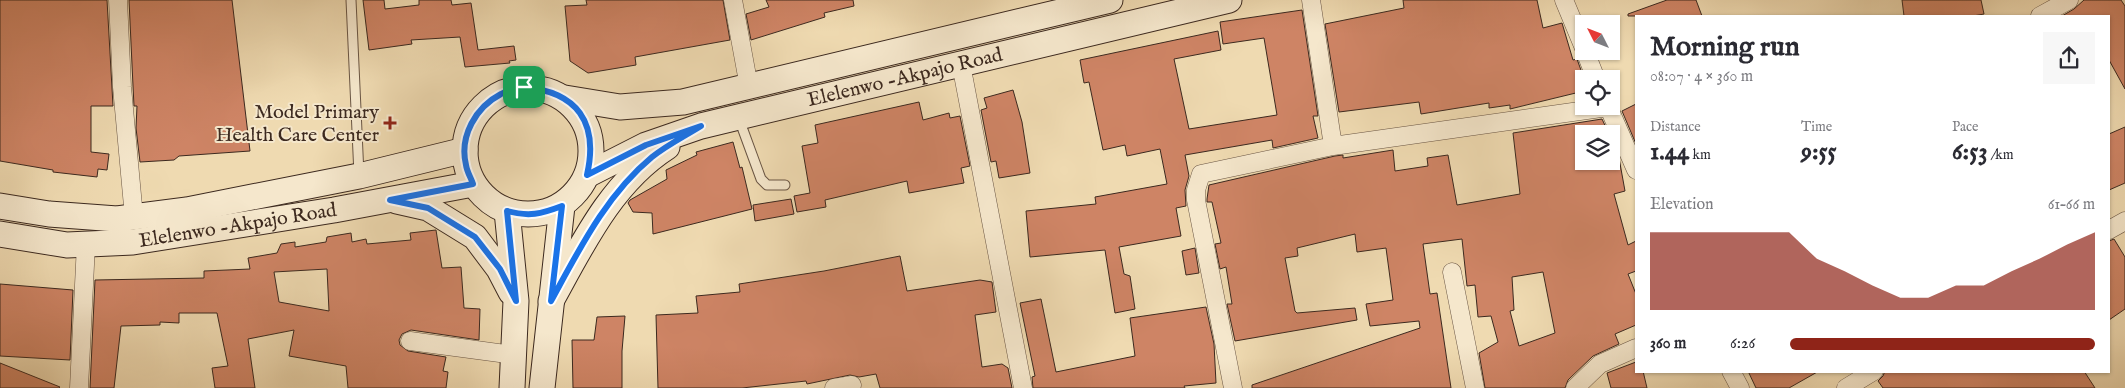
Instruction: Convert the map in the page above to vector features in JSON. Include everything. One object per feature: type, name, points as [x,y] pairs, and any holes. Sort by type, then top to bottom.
[{"type":"main road","name":"Elelenwo -Akpajo Road","points":[[565,98],[620,107],[683,102],[1110,0]]},
{"type":"main road","name":"Elelenwo -Akpajo Road","points":[[587,175],[646,145],[701,126],[1228,0]]},
{"type":"main road","points":[[524,87],[545,89],[565,98],[580,114],[590,133],[592,155],[587,175],[577,192],[562,206],[543,214],[523,215],[507,211],[486,199],[473,184],[466,164],[465,143],[471,122],[485,105],[503,93],[524,87]]},
{"type":"main road","points":[[551,301],[590,230],[621,187],[652,157],[701,126]]},
{"type":"main road","name":"Elelenwo -Akpajo Road","points":[[0,206],[49,214],[117,219],[134,217],[188,210],[359,176],[465,150]]},
{"type":"main road","name":"Elelenwo -Akpajo Road","points":[[0,235],[67,245],[133,242],[390,200],[473,184]]},
{"type":"main road","points":[[390,200],[428,208],[475,237],[500,269],[516,301]]},
{"type":"main road","points":[[542,388],[562,206]]},
{"type":"main road","points":[[507,211],[516,301],[512,388]]},
{"type":"street","points":[[118,0],[122,87],[134,217]]},
{"type":"street","points":[[733,0],[749,86]]},
{"type":"street","points":[[1311,0],[1333,146]]},
{"type":"street","points":[[1564,0],[1575,28]]},
{"type":"street","points":[[2042,15],[2069,0]]},
{"type":"street","points":[[961,64],[1023,388]]},
{"type":"street","points":[[1233,388],[1196,200],[1196,190],[1200,174],[1333,146],[1575,111]]},
{"type":"street","points":[[1612,115],[1635,168]]},
{"type":"street","points":[[2110,229],[2125,221]]},
{"type":"street","points":[[79,388],[86,244]]},
{"type":"street","points":[[1452,272],[1475,388]]},
{"type":"street","points":[[410,341],[514,355]]},
{"type":"street","points":[[1575,388],[1600,364],[1635,348]]},
{"type":"street","points":[[1732,373],[1740,388]]},
{"type":"street","points":[[1846,388],[1871,373]]},
{"type":"street","points":[[834,388],[852,385]]},
{"type":"lane","points":[[351,0],[359,176]]},
{"type":"lane","points":[[738,117],[761,179],[767,185],[785,185]]},
{"type":"building","points":[[0,0],[107,0],[113,106],[91,106],[91,152],[109,154],[107,170],[98,169],[97,177],[53,172],[53,170],[0,161]]},
{"type":"building","points":[[129,0],[232,0],[250,151],[179,156],[174,160],[140,162],[136,128],[137,106],[134,106]]},
{"type":"building","points":[[363,0],[384,0],[385,9],[419,5],[419,0],[451,0],[452,5],[471,3],[478,50],[514,46],[516,60],[509,61],[510,63],[465,67],[460,37],[411,40],[412,44],[369,50]]},
{"type":"building","points":[[586,0],[723,0],[730,40],[635,57],[636,65],[588,73],[570,61],[565,6],[587,5]]},
{"type":"building","points":[[766,0],[853,0],[854,6],[824,13],[825,17],[751,40],[746,14],[769,7]]},
{"type":"building","points":[[1403,0],[1537,0],[1543,28],[1562,23],[1573,60],[1577,60],[1581,70],[1575,70],[1575,93],[1510,109],[1510,105],[1489,108],[1489,103],[1421,114],[1419,102],[1339,112],[1325,24],[1404,8]]},
{"type":"building","points":[[1667,0],[1696,0],[1702,15],[1628,16],[1628,14]]},
{"type":"building","points":[[1902,0],[1981,0],[1984,14],[1978,15],[1904,15]]},
{"type":"building","points":[[2084,0],[2121,0],[2125,6],[2125,89],[2110,62],[2110,15],[2064,15]]},
{"type":"building","points":[[1302,10],[1318,116],[1313,116],[1318,138],[1273,148],[1272,140],[1185,155],[1189,176],[1185,190],[1186,206],[1176,208],[1181,236],[1119,247],[1124,274],[1130,276],[1135,309],[1115,313],[1105,250],[1030,257],[1026,211],[1096,204],[1095,197],[1167,184],[1160,149],[1127,156],[1125,145],[1103,150],[1089,82],[1084,83],[1080,60],[1218,31],[1221,50],[1174,59],[1189,129],[1277,115],[1264,38],[1223,44],[1220,22]]},
{"type":"building","points":[[1013,90],[1022,122],[1030,173],[999,178],[996,161],[991,162],[981,110],[987,108],[984,98]]},
{"type":"building","points":[[919,102],[923,120],[949,113],[950,118],[960,116],[970,166],[961,168],[964,183],[909,193],[907,181],[825,200],[826,207],[797,212],[794,196],[810,193],[802,146],[818,143],[815,125]]},
{"type":"building","points":[[1635,104],[1635,142],[1622,111]]},
{"type":"building","points":[[1602,119],[1605,125],[1575,125],[1575,170],[1620,170],[1620,164],[1625,191],[1614,194],[1628,245],[1635,242],[1635,271],[1628,274],[1635,292],[1635,325],[1615,334],[1619,344],[1593,356],[1568,380],[1565,388],[1485,388],[1479,353],[1498,342],[1491,316],[1478,317],[1475,285],[1467,286],[1462,239],[1423,244],[1430,294],[1437,293],[1451,388],[1252,388],[1252,385],[1420,328],[1419,321],[1370,326],[1366,304],[1393,300],[1386,248],[1357,252],[1355,234],[1297,248],[1298,256],[1285,258],[1295,311],[1297,313],[1355,308],[1357,320],[1235,341],[1227,304],[1232,304],[1226,267],[1220,269],[1215,244],[1221,243],[1212,202],[1207,202],[1209,185],[1335,156],[1343,155],[1343,158],[1393,150],[1395,171],[1428,166],[1427,158],[1448,155],[1457,205],[1520,194],[1513,133]],"holes":[[[1543,272],[1555,333],[1519,346],[1510,311],[1514,310],[1512,277]]]},
{"type":"building","points":[[2125,127],[2125,183],[2110,190],[2110,134]]},
{"type":"building","points":[[733,142],[740,168],[742,167],[752,209],[653,234],[652,213],[633,212],[628,203],[630,200],[667,179],[666,170],[697,155],[696,152]]},
{"type":"building","points":[[791,199],[794,214],[755,221],[753,205]]},
{"type":"building","points":[[436,230],[442,268],[461,267],[464,308],[480,309],[479,340],[411,330],[402,334],[399,340],[400,345],[408,351],[446,357],[443,371],[448,372],[446,388],[348,388],[346,366],[289,356],[294,330],[248,339],[255,388],[215,388],[212,368],[228,366],[217,313],[179,313],[179,323],[160,322],[160,325],[121,326],[114,388],[90,388],[95,280],[204,278],[204,271],[250,269],[248,258],[277,253],[281,244],[295,242],[295,247],[326,242],[327,237],[351,233],[352,242],[366,239],[367,244],[411,240],[410,233]],"holes":[[[327,269],[329,311],[279,302],[274,272]]]},
{"type":"building","points":[[2114,239],[2125,257],[2125,309],[2110,319],[2110,241]]},
{"type":"building","points":[[1195,248],[1199,273],[1186,275],[1182,251]]},
{"type":"building","points":[[900,256],[907,291],[980,280],[992,282],[996,312],[975,315],[982,367],[1002,364],[1008,368],[1012,388],[880,388],[876,374],[859,377],[850,375],[807,384],[806,381],[742,388],[658,388],[656,315],[698,313],[696,296],[740,292],[739,284],[824,271]]},
{"type":"building","points":[[0,284],[73,290],[70,360],[0,356]]},
{"type":"building","points":[[1041,299],[1056,372],[1135,356],[1130,318],[1206,307],[1214,344],[1216,383],[1184,386],[1185,388],[1033,388],[1032,377],[1035,376],[1020,303]]},
{"type":"building","points":[[625,316],[622,351],[622,388],[573,388],[572,340],[594,340],[597,317]]},
{"type":"building","points":[[1635,362],[1635,373],[1643,373],[1647,388],[1611,388],[1607,373]]},
{"type":"building","points":[[0,363],[60,387],[0,388]]},
{"type":"building","points":[[1749,373],[1815,373],[1789,388],[1756,388]]},
{"type":"building","points":[[1884,373],[2085,373],[2095,388],[1883,388],[1878,381]]},
{"type":"place","name":"Model Primary Health Care Center","points":[[390,123]]},
{"type":"route","points":[[524,87],[545,89],[565,98],[580,114],[590,133],[592,155],[587,175],[646,145],[701,126],[652,157],[621,187],[590,230],[551,301],[562,206],[543,214],[523,215],[507,211],[516,301],[500,269],[475,237],[428,208],[390,200],[473,184],[466,164],[465,143],[471,122],[485,105],[503,93],[524,87]]}]
